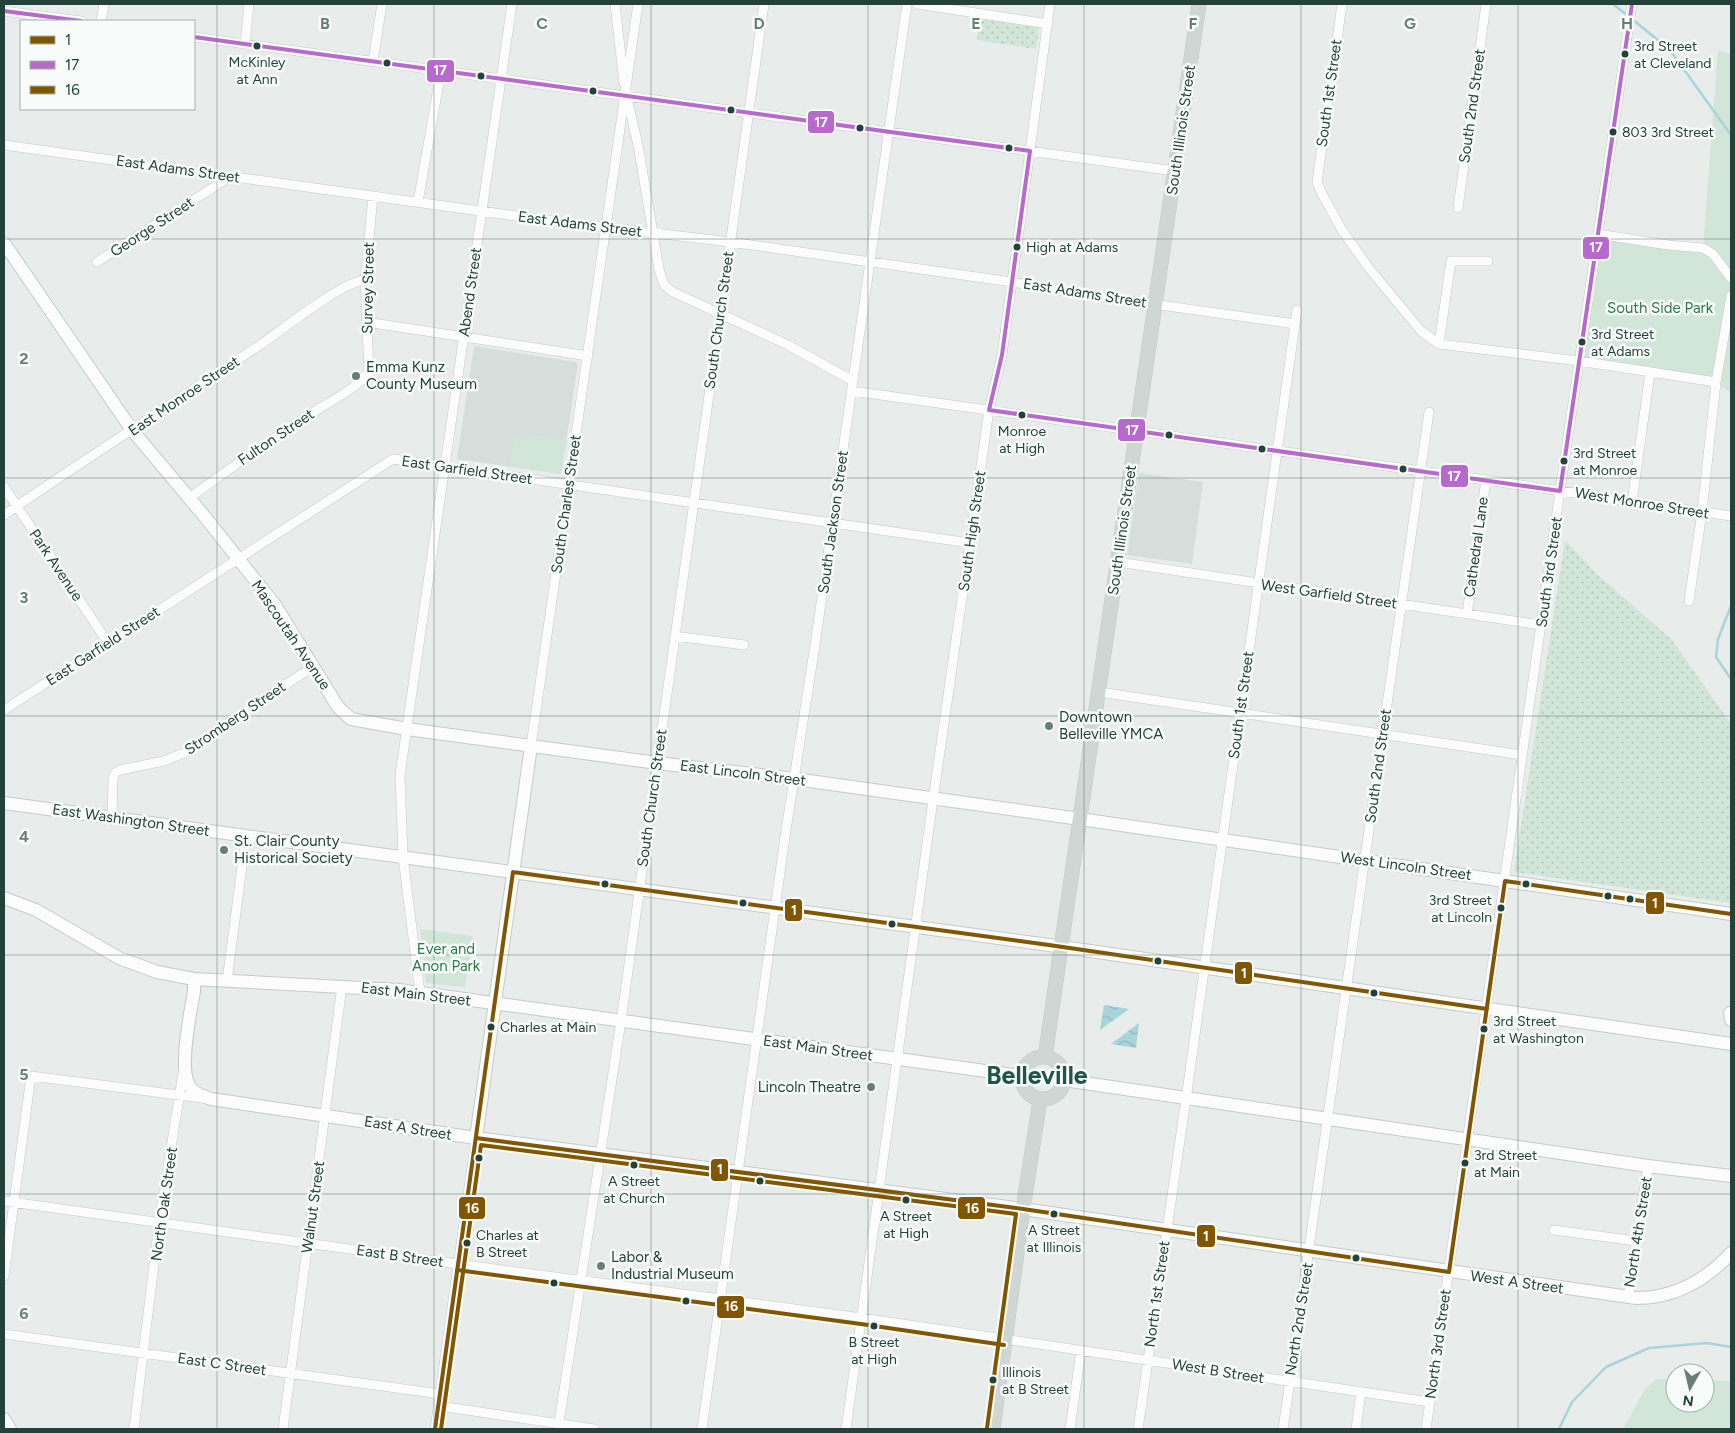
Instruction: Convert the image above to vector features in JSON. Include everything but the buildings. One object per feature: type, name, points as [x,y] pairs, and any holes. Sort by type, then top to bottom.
[{"type":"main road","name":"South Illinois Street","points":[[1045,1057],[1199,4]]},
{"type":"main road","points":[[1045,1057],[1058,1063],[1062,1069],[1064,1080],[1061,1090],[1056,1096],[1040,1100],[1027,1092],[1023,1086],[1022,1076],[1026,1066],[1031,1061],[1045,1057]]},
{"type":"main road","points":[[993,1429],[1040,1100]]},
{"type":"street","points":[[101,20],[104,4]]},
{"type":"street","points":[[245,44],[249,4]]},
{"type":"street","points":[[373,61],[382,4]]},
{"type":"street","name":"Abend Street","points":[[407,729],[512,4]]},
{"type":"street","points":[[615,4],[625,96],[638,144],[652,233],[664,285],[673,292],[788,345],[853,381]]},
{"type":"street","name":"South Charles Street","points":[[476,1138],[638,4]]},
{"type":"street","name":"South Church Street","points":[[559,1427],[621,1021],[764,4]]},
{"type":"street","name":"South Jackson Street","points":[[702,1429],[907,4]]},
{"type":"street","points":[[917,4],[1048,24]]},
{"type":"street","name":"South High Street","points":[[846,1429],[933,799],[989,410],[1002,355],[1050,4]]},
{"type":"street","name":"South 1st Street","points":[[1342,4],[1317,182],[1342,230],[1368,267],[1421,331],[1439,344]]},
{"type":"street","name":"South 2nd Street","points":[[1458,208],[1486,4]]},
{"type":"street","name":"South 3rd Street","points":[[1469,1140],[1560,490],[1632,4]]},
{"type":"street","points":[[4,11],[73,20]]},
{"type":"street","points":[[195,37],[1175,171]]},
{"type":"street","points":[[418,202],[441,71]]},
{"type":"street","name":"East Adams Street","points":[[4,145],[481,211],[730,242],[1295,324]]},
{"type":"street","name":"George Street","points":[[97,262],[231,176]]},
{"type":"street","name":"Survey Street","points":[[364,378],[369,372],[365,280],[373,196]]},
{"type":"street","points":[[1598,234],[1668,245],[1703,248],[1713,254],[1731,278]]},
{"type":"street","name":"Mascoutah Avenue","points":[[4,243],[132,430],[275,605],[338,707],[351,719],[407,729]]},
{"type":"street","points":[[1488,261],[1451,261],[1439,344],[1579,361],[1716,382]]},
{"type":"street","name":"East Monroe Street","points":[[4,515],[352,282],[365,280]]},
{"type":"street","points":[[1689,601],[1702,512],[1716,382],[1731,296]]},
{"type":"street","name":"South 1st Street","points":[[1186,1099],[1297,310]]},
{"type":"street","points":[[366,322],[588,356]]},
{"type":"street","points":[[1632,502],[1650,373]]},
{"type":"street","name":"Fulton Street","points":[[189,498],[364,378]]},
{"type":"street","points":[[852,391],[1137,431]]},
{"type":"street","name":"South 2nd Street","points":[[1327,1120],[1429,412]]},
{"type":"street","name":"West Monroe Street","points":[[1137,431],[1560,490],[1731,516]]},
{"type":"street","name":"East Garfield Street","points":[[4,710],[393,459],[970,543]]},
{"type":"street","name":"Cathedral Lane","points":[[1467,614],[1486,480]]},
{"type":"street","name":"Park Avenue","points":[[4,487],[108,643]]},
{"type":"street","name":"West Garfield Street","points":[[1118,562],[1541,625]]},
{"type":"street","points":[[675,636],[744,645]]},
{"type":"street","name":"Stromberg Street","points":[[112,818],[113,778],[115,773],[120,770],[164,761],[184,753],[313,667]]},
{"type":"street","points":[[1099,692],[1522,755]]},
{"type":"street","points":[[407,729],[400,776],[403,857],[420,993]]},
{"type":"street","name":"East Lincoln Street","points":[[407,729],[657,763],[795,779],[1080,819]]},
{"type":"street","name":"East Washington Street","points":[[4,803],[1061,946],[1731,1044]]},
{"type":"street","name":"West Lincoln Street","points":[[1080,819],[1731,914]]},
{"type":"street","points":[[227,981],[246,836]]},
{"type":"street","name":"East Main Street","points":[[4,898],[36,910],[119,958],[157,972],[194,979],[399,990],[1022,1076]]},
{"type":"street","name":"North Oak Street","points":[[134,1429],[159,1223],[180,1095],[194,979]]},
{"type":"street","name":"Walnut Street","points":[[284,1429],[342,986]]},
{"type":"street","points":[[184,1062],[186,1082],[197,1094],[211,1099]]},
{"type":"street","name":"East A Street","points":[[14,1202],[31,1076],[326,1115],[476,1138],[1023,1209]]},
{"type":"street","points":[[1064,1080],[1729,1178]]},
{"type":"street","name":"North 1st Street","points":[[1138,1429],[1186,1099]]},
{"type":"street","name":"North 2nd Street","points":[[1283,1429],[1327,1120]]},
{"type":"street","points":[[436,1429],[476,1138]]},
{"type":"street","name":"North 3rd Street","points":[[1426,1429],[1469,1140]]},
{"type":"street","name":"North 4th Street","points":[[1628,1297],[1648,1166]]},
{"type":"street","name":"East B Street","points":[[4,1201],[1005,1339]]},
{"type":"street","points":[[4,1276],[14,1202]]},
{"type":"street","name":"West A Street","points":[[1023,1209],[1628,1297],[1646,1298],[1672,1293],[1710,1274],[1731,1253]]},
{"type":"street","points":[[1554,1230],[1636,1241]]},
{"type":"street","name":"East C Street","points":[[4,1334],[440,1394]]},
{"type":"street","name":"West B Street","points":[[1005,1339],[1430,1402]]},
{"type":"street","points":[[1070,1429],[1081,1350]]},
{"type":"street","points":[[1356,1429],[1361,1392]]},
{"type":"street","points":[[439,1406],[559,1427],[594,1429]]},
{"type":"street","points":[[4,1420],[10,1429]]},
{"type":"shaded area","points":[[474,346],[576,362],[578,364],[561,474],[457,459]]},
{"type":"shaded area","points":[[1139,473],[1203,482],[1192,564],[1127,555]]},
{"type":"green space","points":[[980,19],[1036,27],[1039,29],[1036,49],[977,40]]},
{"type":"green space","name":"South Side Park","points":[[1718,50],[1731,54],[1731,393],[1716,382],[1582,362],[1598,234],[1703,248]]},
{"type":"green space","points":[[528,434],[567,440],[561,474],[510,466],[514,437],[527,439]]},
{"type":"green space","points":[[1565,540],[1597,574],[1672,640],[1731,724],[1731,903],[1514,872]]},
{"type":"green space","name":"Ever and Anon Park","points":[[420,929],[473,936],[465,987],[426,983]]},
{"type":"green space","points":[[1657,1379],[1665,1379],[1665,1413],[1715,1413],[1715,1380],[1731,1381],[1731,1429],[1623,1429],[1645,1389]]},
{"type":"water","points":[[1104,1005],[1129,1009],[1100,1030]]},
{"type":"water","points":[[1139,1023],[1136,1048],[1111,1044]]},
{"type":"waterway","points":[[1613,4],[1628,16]]},
{"type":"waterway","points":[[1632,19],[1670,50],[1731,135]]},
{"type":"waterway","points":[[1731,606],[1718,639],[1716,657],[1731,679]]},
{"type":"waterway","points":[[1559,1429],[1572,1402],[1606,1367],[1649,1348],[1707,1343],[1731,1347]]},
{"type":"transit line","name":"17","points":[[1560,491],[1632,4]]},
{"type":"transit line","name":"17","points":[[4,11],[73,20]]},
{"type":"transit line","name":"17","points":[[195,37],[1030,151]]},
{"type":"transit line","name":"17","points":[[989,410],[1002,355],[1030,151]]},
{"type":"transit line","name":"17","points":[[989,410],[1560,491]]},
{"type":"transit line","name":"1","points":[[513,872],[1049,945],[1487,1009]]},
{"type":"transit line","name":"1","points":[[435,1429],[513,872]]},
{"type":"transit line","name":"1","points":[[1505,881],[1731,914]]},
{"type":"transit line","name":"1","points":[[1449,1272],[1505,881]]},
{"type":"transit line","name":"1","points":[[476,1138],[1023,1209],[1449,1272]]},
{"type":"transit line","name":"16","points":[[441,1429],[481,1145],[1016,1214],[987,1428]]},
{"type":"transit line","name":"16","points":[[457,1270],[1004,1345]]},
{"type":"place","name":"McKinley at Ann","points":[[257,46]]},
{"type":"place","name":"3rd Street at Cleveland","points":[[1625,54]]},
{"type":"place","name":"803 3rd Street","points":[[1613,132]]},
{"type":"place","name":"High at Adams","points":[[1017,247]]},
{"type":"place","name":"3rd Street at Adams","points":[[1582,342]]},
{"type":"place","name":"Emma Kunz County Museum","points":[[356,376]]},
{"type":"place","name":"Monroe at High","points":[[1022,415]]},
{"type":"place","name":"3rd Street at Monroe","points":[[1564,461]]},
{"type":"place","name":"Downtown Belleville YMCA","points":[[1049,726]]},
{"type":"place","name":"St. Clair County Historical Society","points":[[224,850]]},
{"type":"place","name":"3rd Street at Lincoln","points":[[1501,908]]},
{"type":"place","name":"Charles at Main","points":[[491,1027]]},
{"type":"place","name":"3rd Street at Washington","points":[[1484,1029]]},
{"type":"place","name":"Lincoln Theatre","points":[[871,1087]]},
{"type":"place","name":"3rd Street at Main","points":[[1465,1163]]},
{"type":"place","name":"A Street at Church","points":[[634,1165]]},
{"type":"place","name":"A Street at High","points":[[906,1200]]},
{"type":"place","name":"A Street at Illinois","points":[[1054,1214]]},
{"type":"place","name":"Charles at B Street","points":[[467,1243]]},
{"type":"place","name":"Labor & Industrial Museum","points":[[601,1266]]},
{"type":"place","name":"B Street at High","points":[[874,1326]]},
{"type":"place","name":"Illinois at B Street","points":[[993,1380]]},
{"type":"district","name":"Belleville","points":[[1037,1075]]}]
